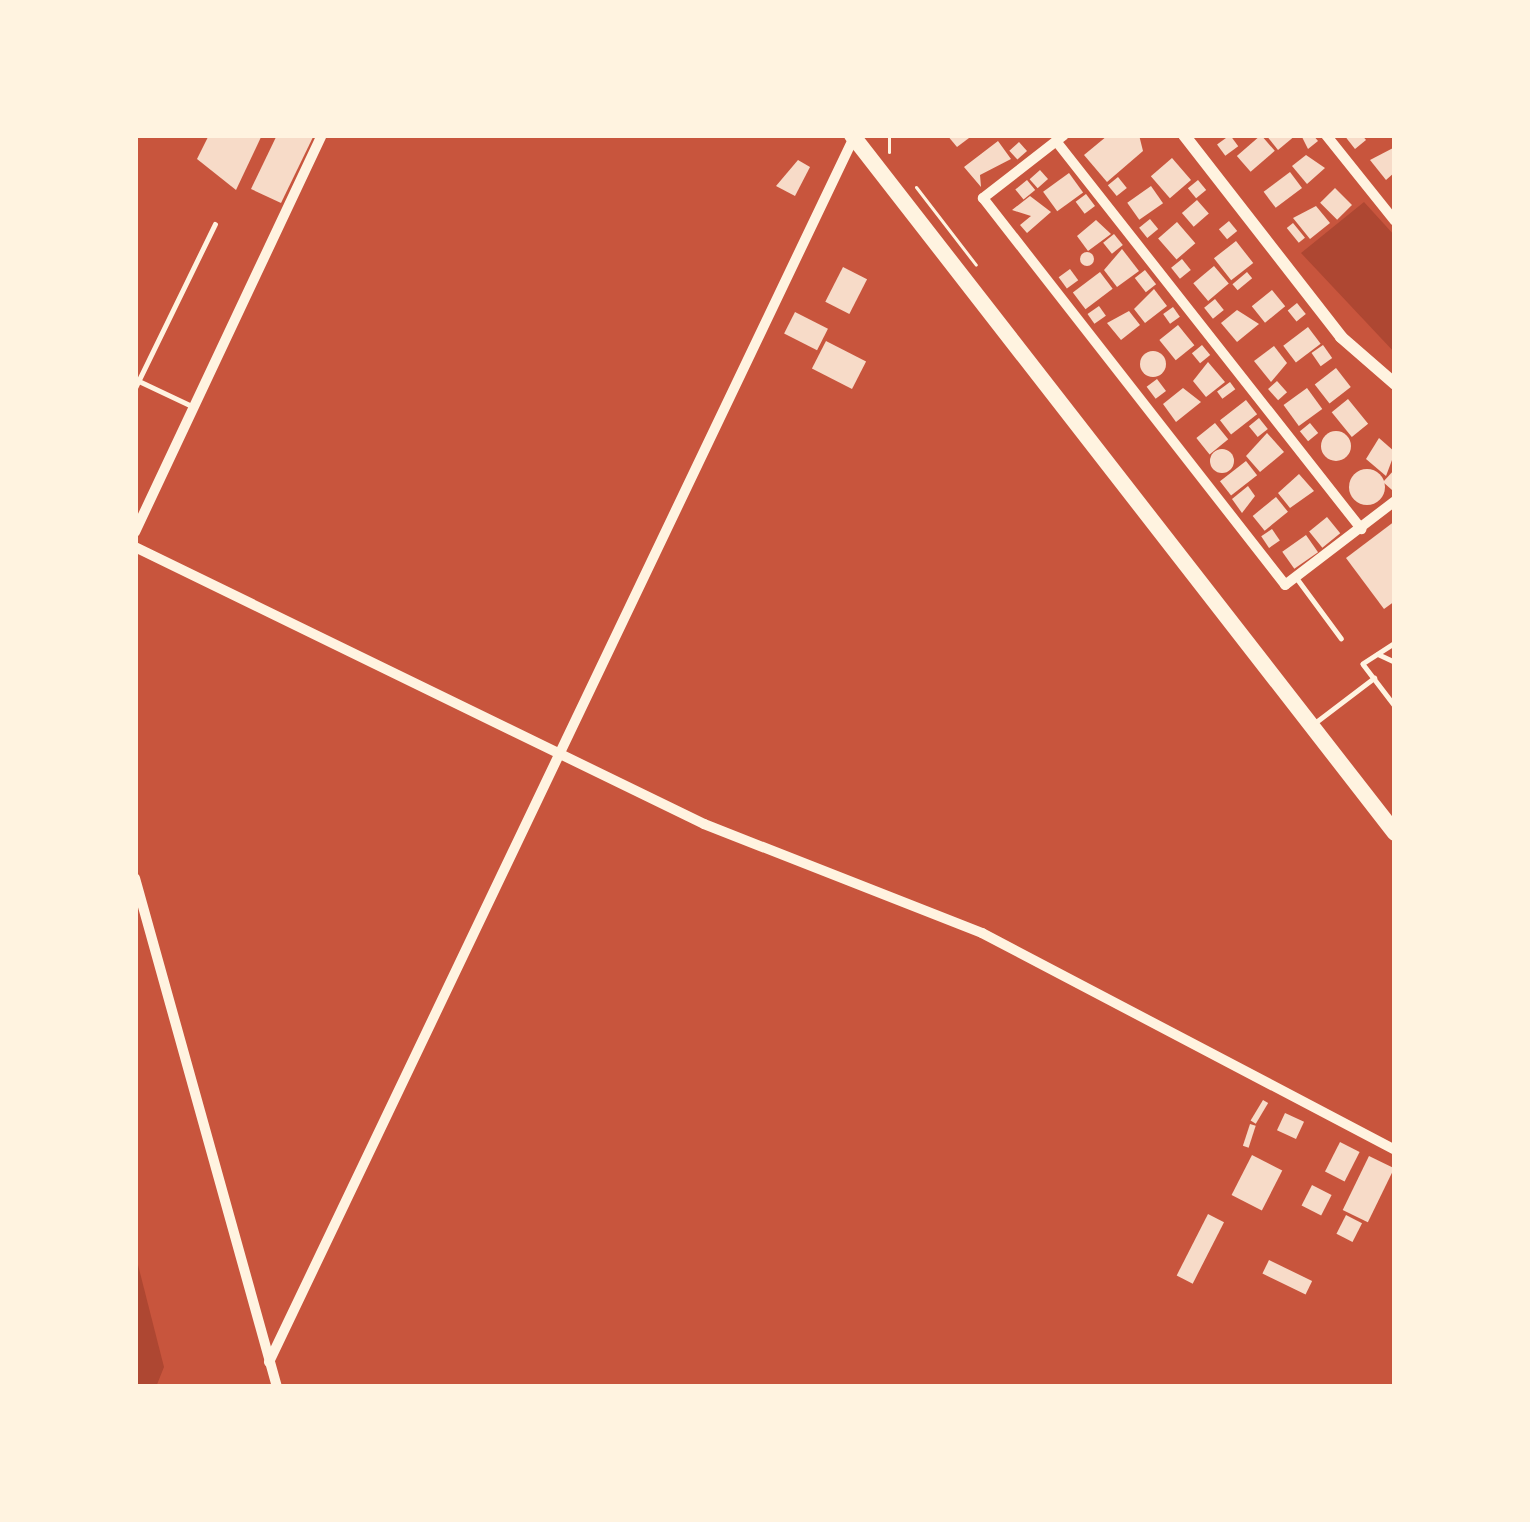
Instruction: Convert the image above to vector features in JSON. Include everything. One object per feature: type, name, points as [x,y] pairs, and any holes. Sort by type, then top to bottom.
[{"type":"highway","points":[[855,136],[1395,833]]},
{"type":"street","points":[[135,532],[322,135]]},
{"type":"street","points":[[1184,135],[1341,337],[1395,384]]},
{"type":"street","points":[[1326,135],[1395,221]]},
{"type":"street","points":[[269,1362],[855,136]]},
{"type":"street","points":[[1360,529],[1060,138],[983,198],[1286,585],[1360,529],[1395,501]]},
{"type":"street","points":[[135,547],[557,756],[982,933],[1395,1150]]},
{"type":"street","points":[[135,878],[277,1387]]},
{"type":"lane","points":[[194,407],[137,384],[215,224]]},
{"type":"lane","points":[[1296,577],[1341,638]]},
{"type":"lane","points":[[1395,643],[1363,664],[1395,706]]},
{"type":"lane","points":[[1378,654],[1395,662]]},
{"type":"lane","points":[[1311,725],[1374,678]]},
{"type":"shaded area","points":[[1364,202],[1395,236],[1395,353],[1301,253]]},
{"type":"shaded area","points":[[135,1253],[164,1367],[156,1387],[135,1387]]},
{"type":"building","points":[[209,135],[262,135],[236,190],[197,159]]},
{"type":"building","points":[[277,135],[314,135],[281,203],[251,189]]},
{"type":"building","points":[[947,135],[973,135],[957,147]]},
{"type":"building","points":[[1139,135],[1143,151],[1107,182],[1084,155],[1107,136]]},
{"type":"building","points":[[1230,135],[1238,146],[1225,156],[1217,144]]},
{"type":"building","points":[[1261,135],[1275,151],[1251,172],[1237,156]]},
{"type":"building","points":[[1266,135],[1296,135],[1278,150]]},
{"type":"building","points":[[1301,135],[1313,135],[1318,141],[1308,149]]},
{"type":"building","points":[[1344,135],[1362,135],[1366,140],[1355,149]]},
{"type":"building","points":[[998,141],[1011,159],[980,175],[981,187],[964,167]]},
{"type":"building","points":[[1019,142],[1027,151],[1017,160],[1009,151]]},
{"type":"building","points":[[1395,147],[1395,172],[1386,180],[1370,160]]},
{"type":"building","points":[[1306,155],[1325,168],[1307,184],[1292,166]]},
{"type":"building","points":[[1172,158],[1191,180],[1170,198],[1151,176]]},
{"type":"building","points":[[798,160],[810,167],[795,196],[776,186]]},
{"type":"building","points":[[1040,170],[1048,179],[1038,188],[1030,179]]},
{"type":"building","points":[[1290,172],[1302,188],[1276,208],[1264,192]]},
{"type":"building","points":[[1069,173],[1083,192],[1057,211],[1043,192]]},
{"type":"building","points":[[1118,177],[1127,188],[1117,196],[1108,185]]},
{"type":"building","points":[[1027,180],[1035,190],[1024,200],[1015,189]]},
{"type":"building","points":[[1198,180],[1206,190],[1196,198],[1188,188]]},
{"type":"building","points":[[1151,186],[1163,203],[1139,220],[1127,203]]},
{"type":"building","points":[[1335,188],[1352,205],[1337,220],[1320,203]]},
{"type":"building","points":[[1086,194],[1095,206],[1085,214],[1076,202]]},
{"type":"building","points":[[1030,196],[1051,212],[1027,233],[1020,225],[1031,216],[1012,210]]},
{"type":"building","points":[[1197,200],[1209,214],[1194,227],[1182,213]]},
{"type":"building","points":[[1316,206],[1330,223],[1310,239],[1293,218]]},
{"type":"building","points":[[1150,219],[1158,229],[1147,238],[1139,228]]},
{"type":"building","points":[[1096,220],[1111,234],[1088,251],[1077,236]]},
{"type":"building","points":[[1229,221],[1237,231],[1227,239],[1219,229]]},
{"type":"building","points":[[1177,222],[1195,243],[1177,260],[1158,238]]},
{"type":"building","points":[[1293,223],[1305,238],[1299,243],[1287,228]]},
{"type":"building","points":[[1114,234],[1123,245],[1112,254],[1103,243]]},
{"type":"building","points":[[1236,241],[1253,263],[1231,280],[1214,258]]},
{"type":"building","points":[[1122,249],[1139,271],[1117,287],[1104,270]]},
{"type":"building","points":[[1087,252],[1094,259],[1087,266],[1080,259]]},
{"type":"building","points":[[1182,259],[1191,270],[1180,279],[1171,268]]},
{"type":"building","points":[[1214,266],[1229,284],[1208,301],[1193,283]]},
{"type":"building","points":[[843,267],[867,279],[849,314],[825,302]]},
{"type":"building","points":[[1070,269],[1078,280],[1067,289],[1059,277]]},
{"type":"building","points":[[1145,270],[1156,284],[1146,292],[1135,278]]},
{"type":"building","points":[[1100,272],[1113,289],[1085,309],[1073,292]]},
{"type":"building","points":[[1247,272],[1252,278],[1238,290],[1232,284]]},
{"type":"building","points":[[1154,289],[1167,306],[1145,323],[1134,309]]},
{"type":"building","points":[[1272,290],[1285,306],[1265,323],[1252,306]]},
{"type":"building","points":[[1215,299],[1224,310],[1213,319],[1204,308]]},
{"type":"building","points":[[1297,303],[1306,314],[1296,321],[1288,311]]},
{"type":"building","points":[[1099,306],[1106,316],[1094,324],[1088,314]]},
{"type":"building","points":[[1173,307],[1180,317],[1170,324],[1163,314]]},
{"type":"building","points":[[1237,310],[1259,324],[1237,342],[1221,323]]},
{"type":"building","points":[[1129,311],[1140,325],[1121,340],[1107,323]]},
{"type":"building","points":[[795,312],[828,329],[817,350],[784,333]]},
{"type":"building","points":[[1178,325],[1194,345],[1176,360],[1159,340]]},
{"type":"building","points":[[1308,327],[1321,344],[1296,362],[1283,346]]},
{"type":"building","points":[[826,341],[866,361],[852,389],[812,369]]},
{"type":"building","points":[[1202,345],[1210,355],[1200,363],[1192,353]]},
{"type":"building","points":[[1323,345],[1332,358],[1321,366],[1312,353]]},
{"type":"building","points":[[1274,346],[1287,363],[1271,382],[1254,361]]},
{"type":"building","points":[[1153,351],[1166,364],[1153,377],[1140,364]]},
{"type":"building","points":[[1208,362],[1225,382],[1206,397],[1193,381]]},
{"type":"building","points":[[1336,368],[1351,387],[1329,404],[1315,385]]},
{"type":"building","points":[[1157,379],[1166,391],[1156,399],[1147,387]]},
{"type":"building","points":[[1277,381],[1287,392],[1278,400],[1268,389]]},
{"type":"building","points":[[1230,382],[1235,389],[1222,399],[1217,391]]},
{"type":"building","points":[[1183,388],[1201,402],[1176,422],[1163,404]]},
{"type":"building","points":[[1307,388],[1322,409],[1299,426],[1284,405]]},
{"type":"building","points":[[1348,399],[1368,424],[1352,437],[1332,412]]},
{"type":"building","points":[[1246,400],[1257,414],[1231,435],[1220,420]]},
{"type":"building","points":[[1259,418],[1268,429],[1258,437],[1249,426]]},
{"type":"building","points":[[1215,423],[1228,439],[1210,454],[1196,438]]},
{"type":"building","points":[[1310,423],[1318,433],[1308,441],[1300,431]]},
{"type":"building","points":[[1336,431],[1351,446],[1336,461],[1321,446]]},
{"type":"building","points":[[1267,433],[1284,452],[1260,472],[1246,456]]},
{"type":"building","points":[[1379,438],[1395,452],[1386,476],[1366,459]]},
{"type":"building","points":[[1222,449],[1234,461],[1222,473],[1210,461]]},
{"type":"building","points":[[1246,461],[1257,475],[1231,496],[1220,481]]},
{"type":"building","points":[[1367,469],[1379,475],[1385,487],[1379,499],[1367,505],[1355,499],[1349,487],[1355,475]]},
{"type":"building","points":[[1395,469],[1395,487],[1392,490],[1383,482]]},
{"type":"building","points":[[1299,474],[1314,491],[1290,508],[1278,493]]},
{"type":"building","points":[[1248,486],[1255,496],[1242,513],[1232,499]]},
{"type":"building","points":[[1276,497],[1288,512],[1265,531],[1253,516]]},
{"type":"building","points":[[1327,517],[1340,533],[1322,548],[1309,531]]},
{"type":"building","points":[[1395,521],[1395,601],[1384,609],[1346,558]]},
{"type":"building","points":[[1272,529],[1280,541],[1269,548],[1261,536]]},
{"type":"building","points":[[1306,535],[1318,552],[1294,569],[1282,552]]},
{"type":"building","points":[[1263,1100],[1268,1103],[1256,1124],[1251,1121]]},
{"type":"building","points":[[1285,1113],[1304,1122],[1296,1139],[1277,1130]]},
{"type":"building","points":[[1250,1124],[1256,1126],[1249,1148],[1243,1146]]},
{"type":"building","points":[[1340,1142],[1360,1152],[1345,1181],[1325,1171]]},
{"type":"building","points":[[1252,1155],[1282,1170],[1262,1211],[1232,1195]]},
{"type":"building","points":[[1369,1156],[1394,1168],[1368,1222],[1343,1210]]},
{"type":"building","points":[[1312,1185],[1332,1195],[1321,1215],[1302,1205]]},
{"type":"building","points":[[1208,1214],[1224,1222],[1193,1284],[1177,1275]]},
{"type":"building","points":[[1346,1215],[1362,1223],[1353,1242],[1336,1234]]},
{"type":"building","points":[[1269,1260],[1312,1281],[1306,1295],[1262,1273]]}]
